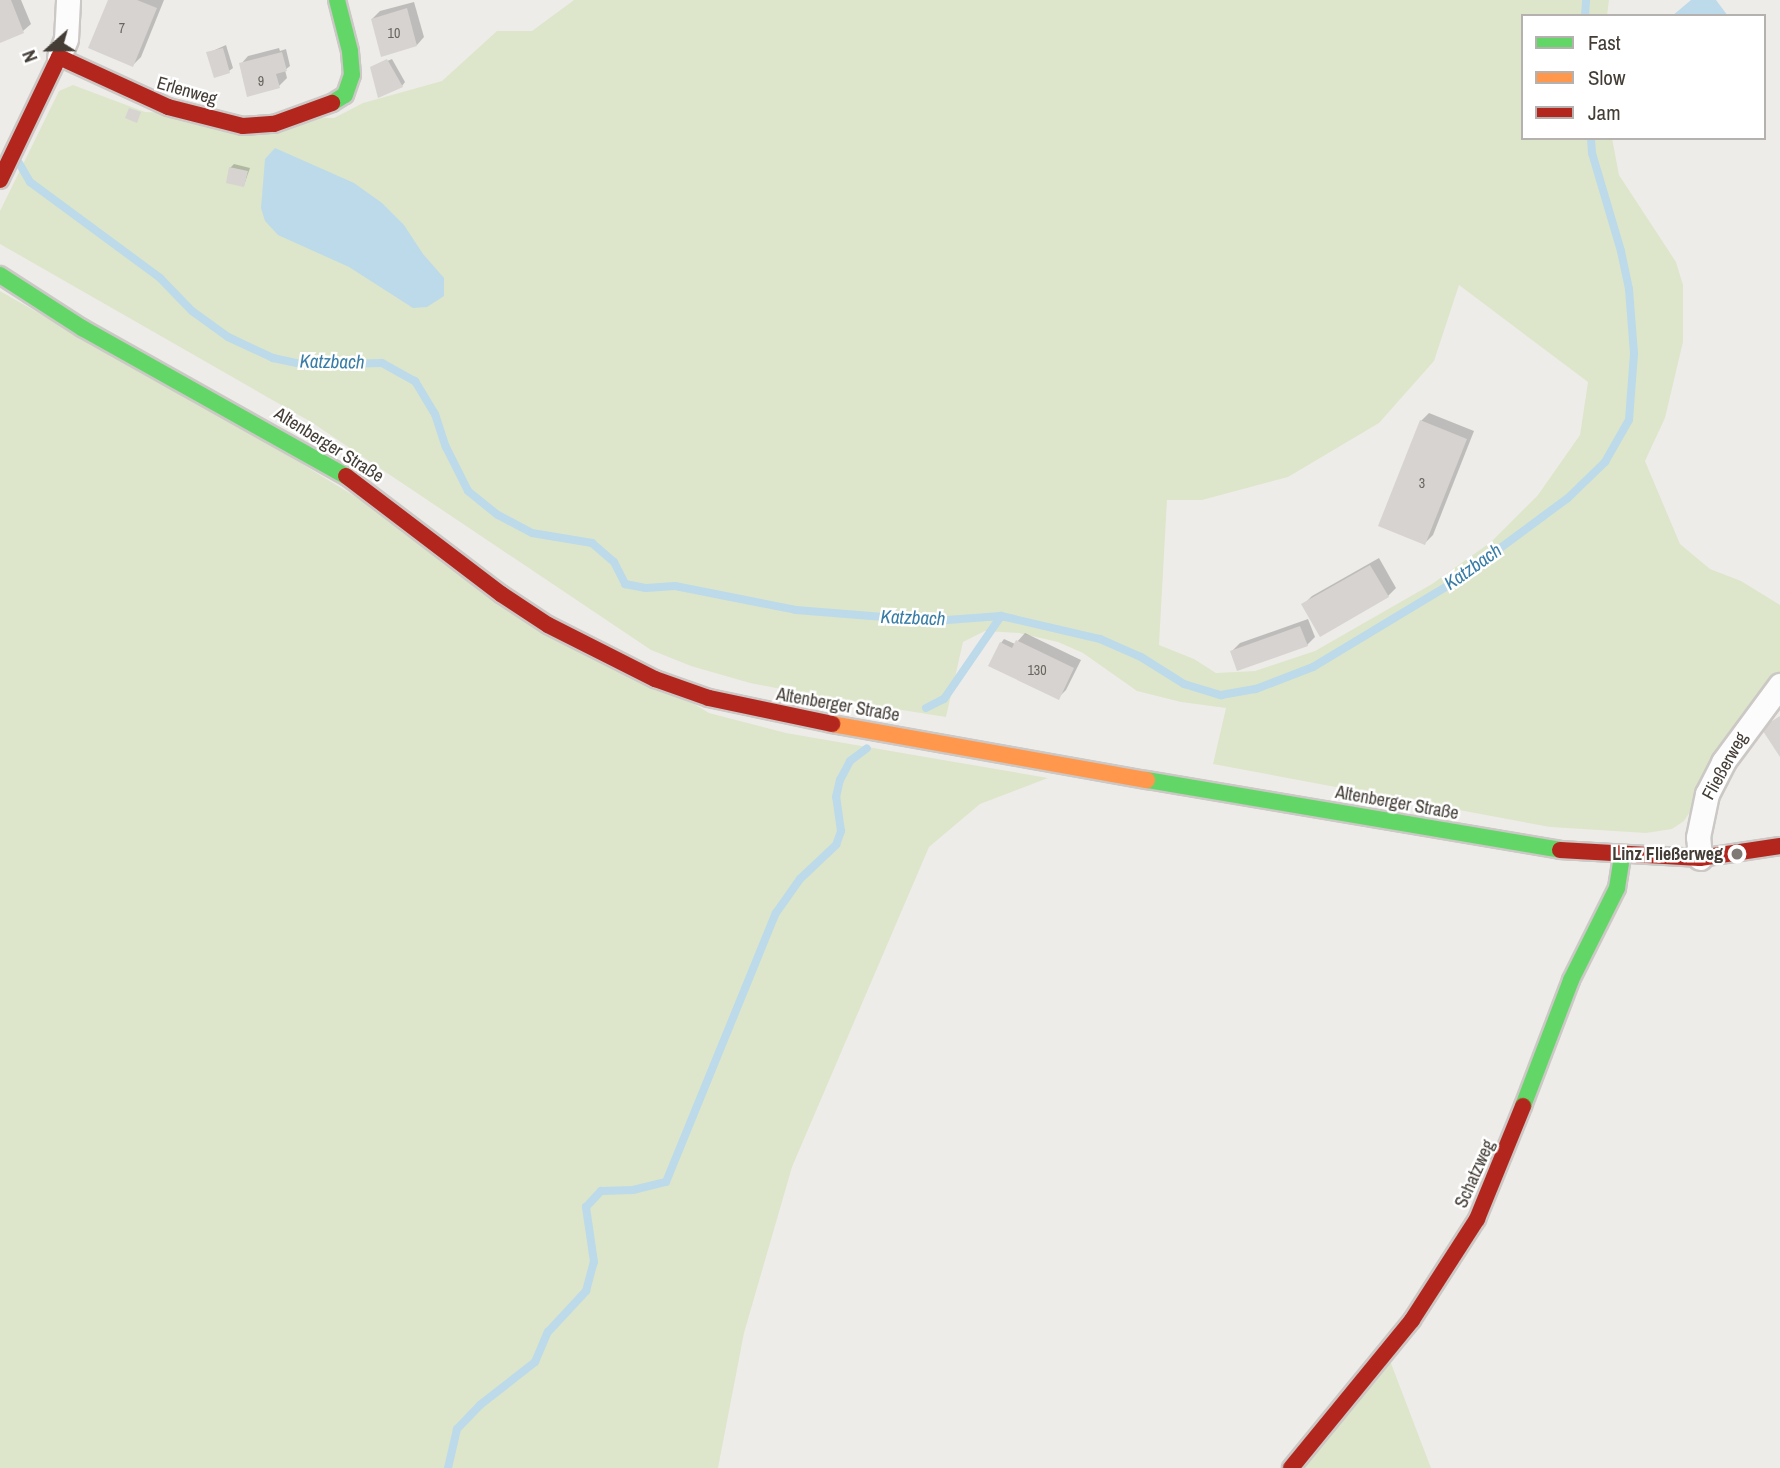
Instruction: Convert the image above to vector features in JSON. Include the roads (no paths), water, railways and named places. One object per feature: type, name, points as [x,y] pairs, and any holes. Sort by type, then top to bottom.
[{"type":"street","points":[[3,174],[66,39],[68,0]]},
{"type":"street","name":"Erlenweg","points":[[59,57],[168,107],[243,126],[274,124],[304,116],[345,95],[352,75],[350,51],[337,0]]},
{"type":"street","name":"Altenberger Straße","points":[[0,275],[82,328],[221,402],[347,476],[520,606],[598,652],[655,679],[709,698],[768,712],[1005,755],[1519,844],[1622,856],[1700,858],[1780,846]]},
{"type":"street","name":"Fließerweg","points":[[1700,858],[1700,816],[1707,794],[1723,762],[1780,685]]},
{"type":"street","name":"Schatzweg","points":[[1291,1468],[1412,1320],[1477,1219],[1505,1155],[1571,980],[1617,888],[1622,856]]},
{"type":"water","points":[[1691,0],[1716,0],[1726,14],[1674,14]]},
{"type":"water","points":[[275,148],[354,183],[382,203],[404,225],[423,254],[444,278],[444,296],[427,307],[413,308],[349,267],[278,235],[265,221],[261,208],[265,159]]},
{"type":"waterway","name":"Katzbach","points":[[1585,14],[1586,0]]},
{"type":"waterway","name":"Katzbach","points":[[19,163],[30,182],[160,278],[192,311],[228,337],[273,358],[306,365],[382,363],[415,381],[435,414],[446,447],[468,491],[498,515],[532,533],[592,543],[614,562],[625,584],[646,588],[675,586],[796,610],[934,621],[1001,616],[1100,639],[1141,657],[1184,684],[1221,695],[1256,689],[1313,667],[1457,580],[1568,498],[1605,462],[1629,420],[1634,353],[1629,289],[1621,251],[1592,153],[1591,140]]},
{"type":"waterway","points":[[926,708],[944,699],[1001,616]]},
{"type":"waterway","points":[[448,1468],[457,1429],[480,1405],[535,1362],[548,1332],[586,1291],[594,1262],[586,1207],[601,1191],[633,1190],[666,1182],[776,913],[800,879],[836,845],[841,831],[836,797],[840,780],[850,761],[867,748]]},
{"type":"place","name":"Linz Fließerweg","points":[[1737,854]]}]
